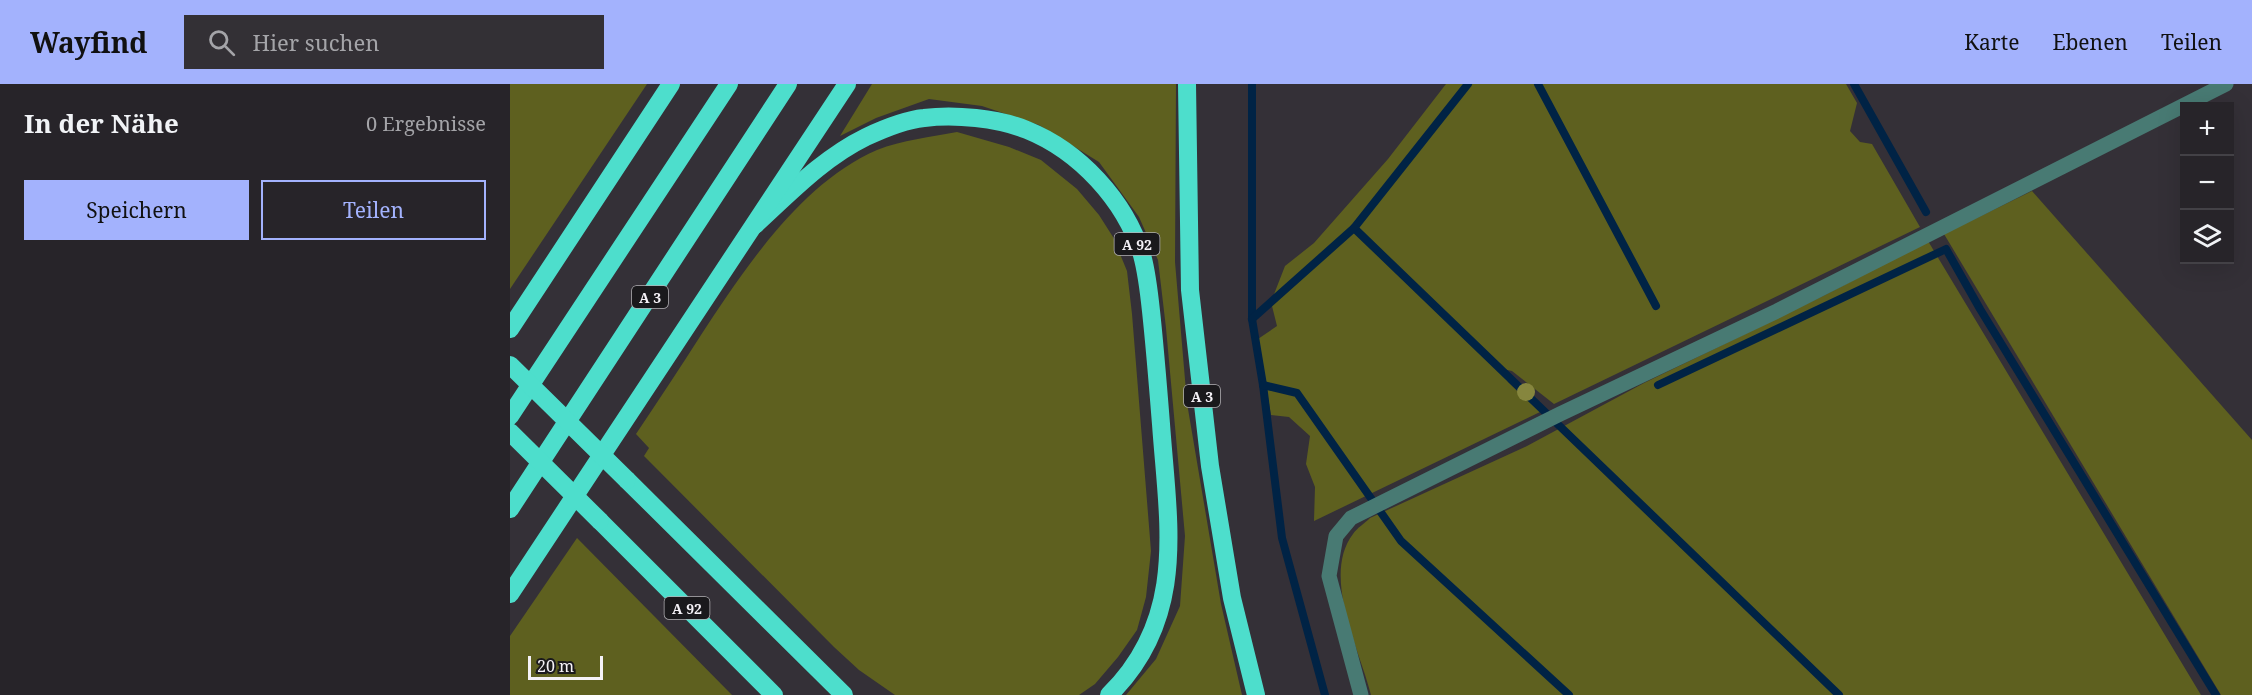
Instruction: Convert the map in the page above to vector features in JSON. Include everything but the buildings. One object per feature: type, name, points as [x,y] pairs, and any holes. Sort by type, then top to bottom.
[{"type":"highway","points":[[510,329],[671,84]]},
{"type":"highway","points":[[510,416],[729,84]]},
{"type":"highway","name":"A 3","points":[[510,509],[788,84]]},
{"type":"highway","points":[[510,594],[847,84]]},
{"type":"highway","name":"A 3","points":[[1187,84],[1190,291],[1210,466],[1232,598],[1256,695]]},
{"type":"highway","name":"A 92","points":[[755,225],[835,155],[867,137],[922,118],[953,116],[1026,129],[1070,155],[1106,189],[1121,210],[1134,235],[1142,255],[1147,278],[1157,372],[1169,531],[1169,564],[1162,604],[1149,643],[1131,671],[1109,695]]},
{"type":"highway","points":[[510,365],[844,695]]},
{"type":"highway","name":"A 92","points":[[510,432],[774,695]]},
{"type":"lane","points":[[1361,695],[1329,576],[1336,536],[1351,518],[1560,414],[1777,311],[2226,84]]},
{"type":"shaded area","points":[[510,84],[647,84],[510,289]]},
{"type":"shaded area","points":[[872,84],[1176,84],[1175,262],[1187,403],[1221,604],[1242,695],[1126,695],[1156,659],[1180,606],[1185,536],[1158,260],[1139,217],[1099,162],[1039,125],[982,106],[929,99],[876,118],[840,136]]},
{"type":"shaded area","points":[[1446,84],[1846,84],[1857,103],[1850,131],[1860,142],[1872,144],[1920,227],[1554,404],[1512,371],[1503,369],[1508,382],[1540,412],[1314,521],[1315,487],[1306,464],[1310,436],[1289,417],[1271,415],[1258,339],[1277,326],[1271,302],[1285,266],[1314,243],[1388,159]]},
{"type":"shaded area","points":[[957,132],[1009,147],[1041,160],[1077,189],[1099,215],[1113,237],[1127,271],[1151,551],[1146,597],[1137,630],[1095,684],[1079,695],[895,695],[859,670],[834,647],[644,456],[649,448],[636,434],[736,282],[800,205],[824,183],[849,165],[877,150],[906,141]]},
{"type":"shaded area","points":[[2032,191],[2252,440],[2252,695],[2221,695],[1944,234]]},
{"type":"shaded area","points":[[1928,241],[2201,695],[1371,695],[1346,613],[1341,571],[1344,551],[1353,534],[1370,518],[1527,446],[1644,383],[1825,295]]},
{"type":"shaded area","points":[[577,538],[732,695],[510,695],[510,636]]},
{"type":"waterway","points":[[1252,84],[1252,319],[1263,385],[1282,538],[1325,695]]},
{"type":"waterway","points":[[1252,319],[1354,228],[1468,84]]},
{"type":"waterway","points":[[1538,84],[1656,306]]},
{"type":"waterway","points":[[1854,84],[1926,212]]},
{"type":"waterway","points":[[1354,228],[1839,695]]},
{"type":"waterway","points":[[1658,385],[1946,249],[1980,309],[2216,695]]},
{"type":"waterway","points":[[1263,385],[1297,393],[1401,541],[1569,695]]}]
